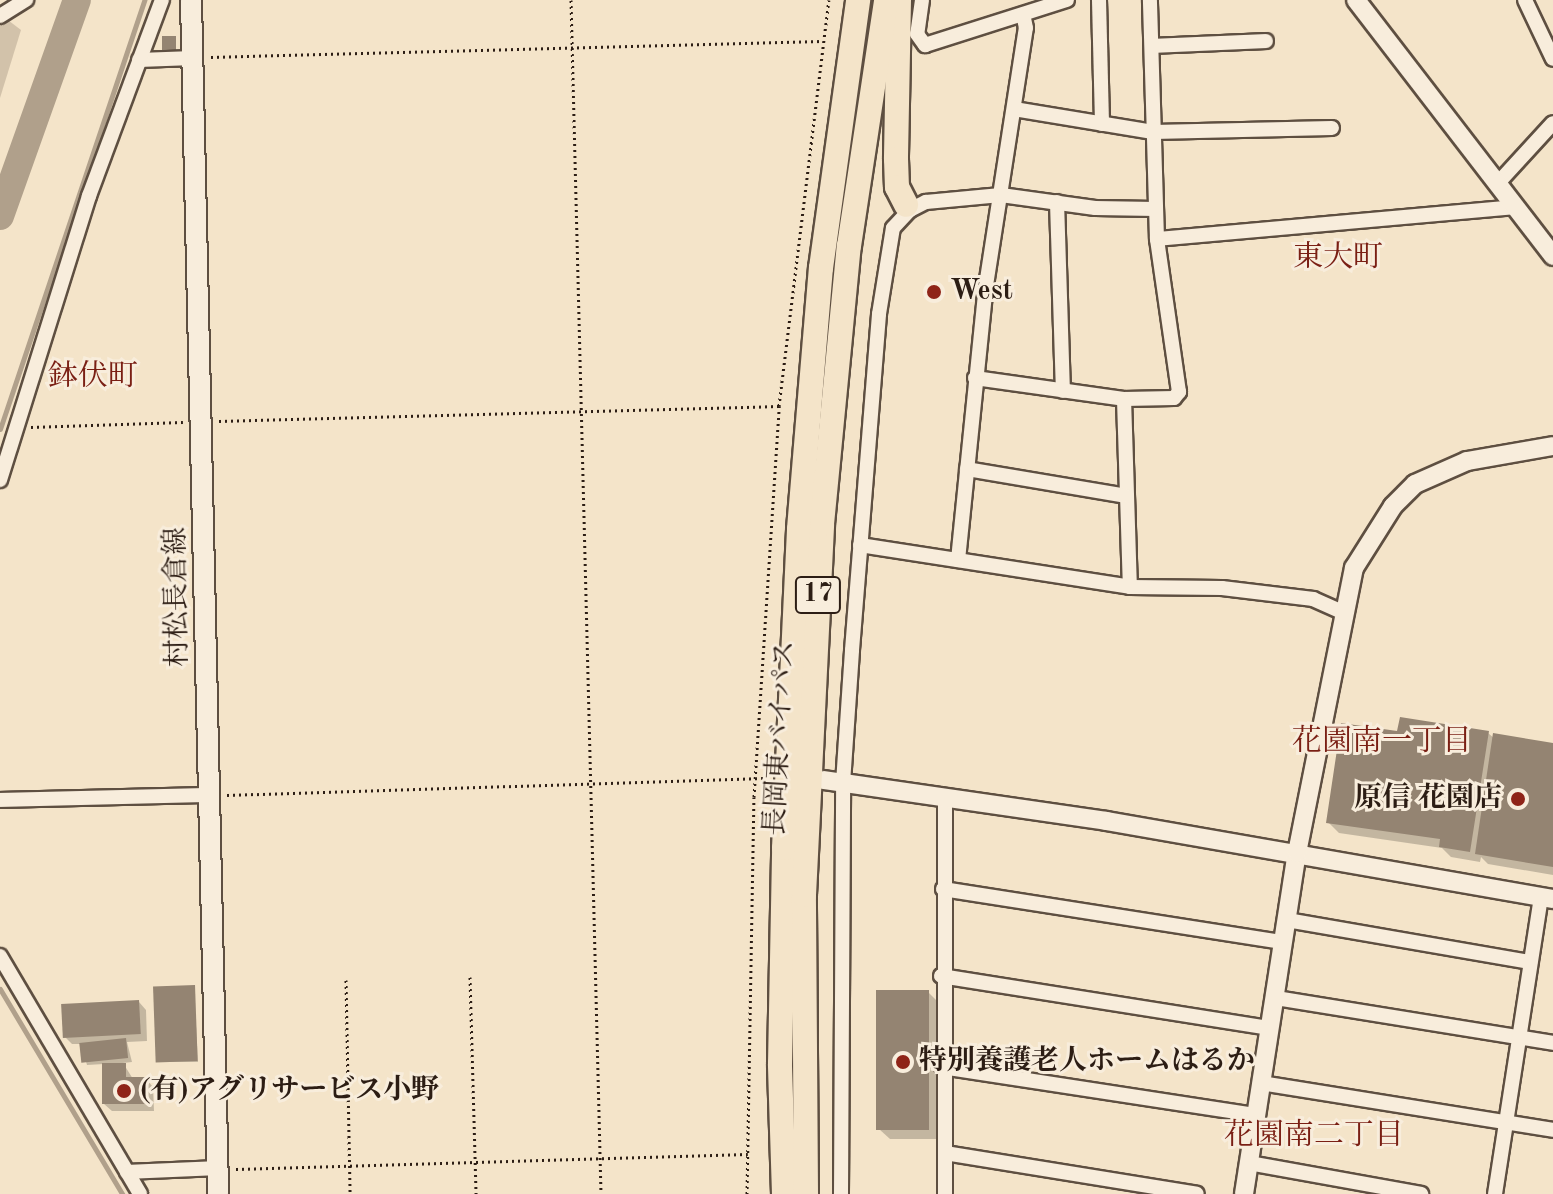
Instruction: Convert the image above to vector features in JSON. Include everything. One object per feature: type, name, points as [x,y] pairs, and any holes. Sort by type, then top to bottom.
[{"type":"highway","name":"長岡東バイパス","points":[[784,1194],[780,1064],[787,737],[799,529],[821,268],[858,0]]},
{"type":"highway","name":"長岡東バイパス","points":[[806,1194],[804,895],[822,524],[849,246],[886,0]]},
{"type":"highway","points":[[899,0],[897,187],[908,207]]},
{"type":"highway","points":[[775,1194],[780,1064]]},
{"type":"main road","name":"村松長倉線","points":[[191,0],[218,1194]]},
{"type":"street","points":[[0,16],[26,0]]},
{"type":"street","points":[[0,480],[89,196],[162,0]]},
{"type":"street","points":[[922,0],[917,34],[925,45],[1067,0]]},
{"type":"street","points":[[1099,0],[1102,124]]},
{"type":"street","points":[[975,378],[1124,399],[1174,398],[1179,392],[1157,239],[1150,0]]},
{"type":"street","points":[[1525,0],[1553,59]]},
{"type":"street","points":[[1358,1],[1553,256]]},
{"type":"street","points":[[958,560],[975,378],[1026,28],[1023,14]]},
{"type":"street","points":[[1152,46],[1266,41]]},
{"type":"street","points":[[139,60],[193,58]]},
{"type":"street","points":[[1014,109],[1153,132],[1332,128]]},
{"type":"street","points":[[1498,183],[1553,123]]},
{"type":"street","points":[[841,1194],[843,783],[860,545],[893,228],[908,207],[926,202],[1001,195],[1156,209]]},
{"type":"street","points":[[1057,202],[1063,391]]},
{"type":"street","points":[[1157,239],[1515,207]]},
{"type":"street","points":[[1124,399],[1130,587]]},
{"type":"street","points":[[1244,1194],[1297,853],[1342,612],[1362,552],[1393,506],[1415,484],[1467,461],[1553,446]]},
{"type":"street","points":[[967,469],[1126,496]]},
{"type":"street","points":[[860,545],[1130,587],[1222,588],[1313,599],[1342,612]]},
{"type":"street","points":[[823,780],[945,796],[1297,853],[1547,898],[1530,962],[1495,1194]]},
{"type":"street","points":[[0,800],[209,795]]},
{"type":"street","points":[[945,796],[941,976],[945,1194]]},
{"type":"street","points":[[943,889],[1281,942]]},
{"type":"street","points":[[1287,920],[1530,962]]},
{"type":"street","points":[[0,956],[6,978],[140,1194]]},
{"type":"street","points":[[941,976],[1270,1028]]},
{"type":"street","points":[[1276,998],[1553,1043]]},
{"type":"street","points":[[942,1067],[1256,1115]]},
{"type":"street","points":[[1261,1083],[1553,1130]]},
{"type":"street","points":[[945,1153],[1197,1194]]},
{"type":"street","points":[[1249,1163],[1421,1194]]},
{"type":"street","points":[[127,1172],[218,1168]]},
{"type":"path","points":[[571,0],[601,1194]]},
{"type":"path","points":[[747,1194],[757,779],[779,406],[829,0]]},
{"type":"path","points":[[193,58],[572,45],[823,41]]},
{"type":"path","points":[[16,427],[779,406]]},
{"type":"path","points":[[209,795],[770,777]]},
{"type":"path","points":[[470,977],[476,1194]]},
{"type":"path","points":[[346,980],[350,1194]]},
{"type":"path","points":[[218,1168],[349,1167],[748,1154]]},
{"type":"shaded area","points":[[0,14],[21,30],[0,98]]},
{"type":"building","points":[[162,36],[176,36],[176,50],[162,50]]},
{"type":"building","points":[[1400,717],[1489,731],[1470,852],[1439,847],[1440,839],[1326,823],[1341,723],[1397,731]]},
{"type":"building","name":"原信 花園店","points":[[1493,733],[1553,743],[1553,867],[1475,854]]},
{"type":"building","points":[[195,985],[198,1061],[156,1062],[153,986]]},
{"type":"building","name":"特別養護老人ホームはるか","points":[[876,990],[929,990],[929,1130],[876,1130]]},
{"type":"building","points":[[139,1000],[141,1034],[63,1038],[61,1004]]},
{"type":"building","points":[[126,1038],[128,1058],[81,1063],[79,1043]]},
{"type":"building","name":"(有)アグリサービス小野","points":[[102,1063],[126,1063],[126,1077],[146,1077],[147,1104],[102,1104]]},
{"type":"waterway","points":[[0,216],[77,0]]},
{"type":"waterway","points":[[0,429],[144,0]]},
{"type":"waterway","points":[[0,989],[122,1194]]},
{"type":"place","name":"West","points":[[934,292]]},
{"type":"place","name":"原信 花園店","points":[[1518,799]]},
{"type":"place","name":"特別養護老人ホームはるか","points":[[903,1062]]},
{"type":"place","name":"(有)アグリサービス小野","points":[[124,1091]]},
{"type":"district","name":"東大町","points":[[1338,258]]},
{"type":"district","name":"鉢伏町","points":[[93,377]]},
{"type":"district","name":"花園南一丁目","points":[[1382,742]]},
{"type":"district","name":"花園南二丁目","points":[[1314,1136]]}]
